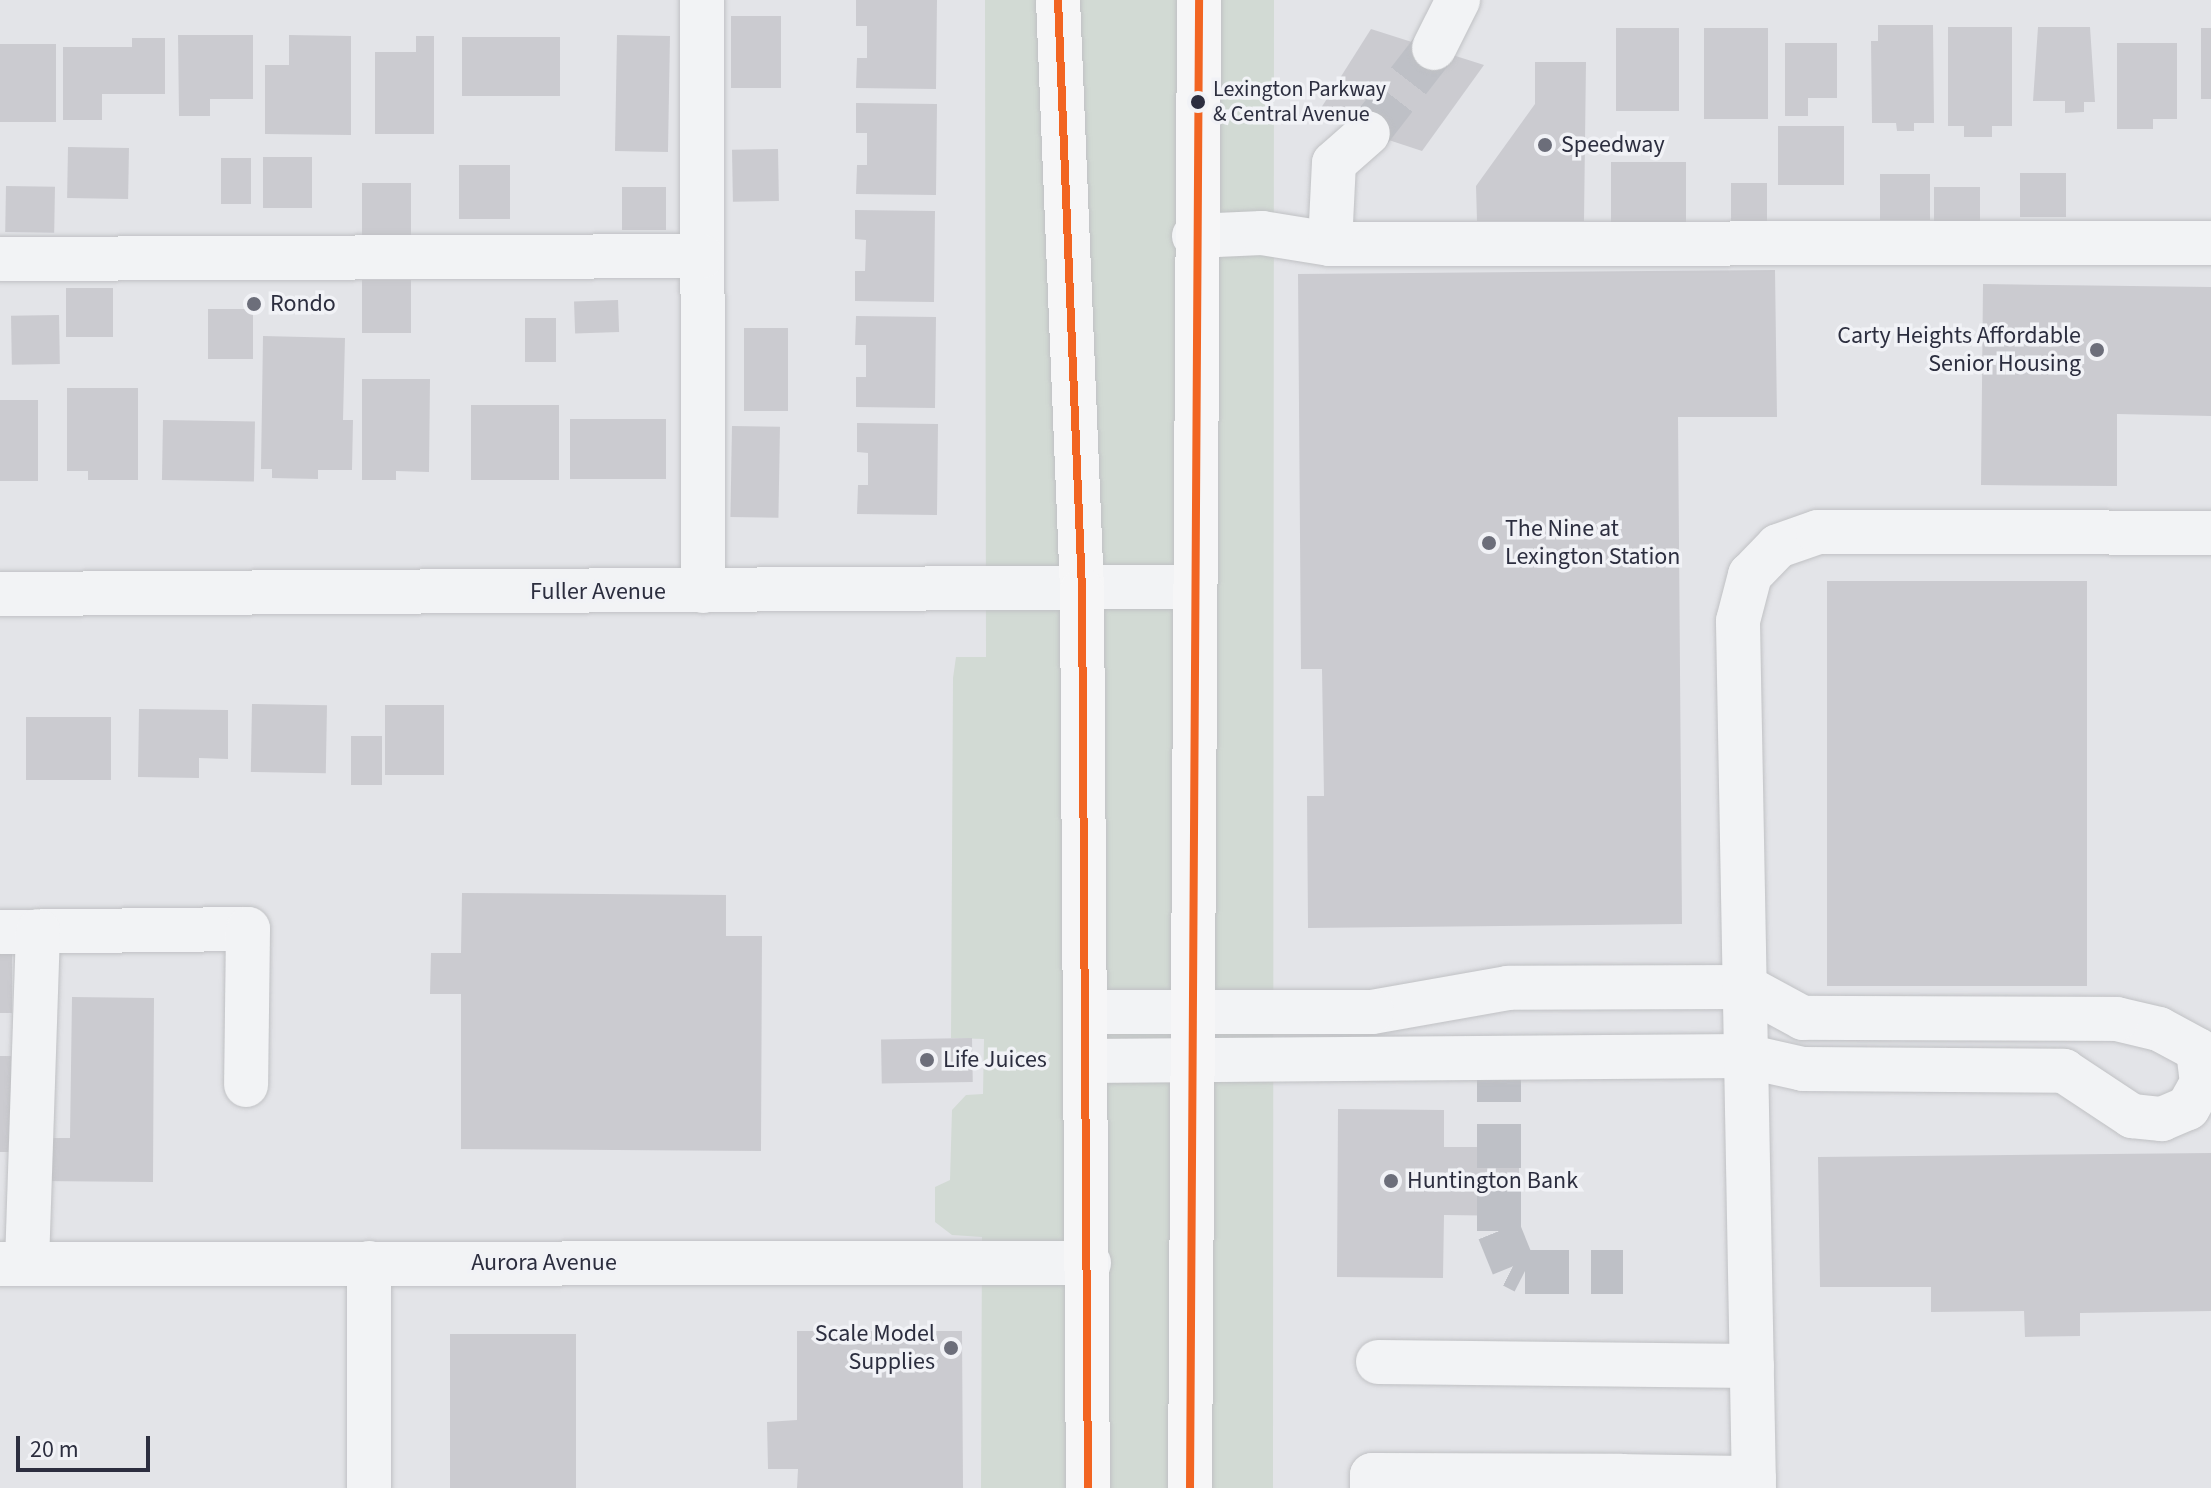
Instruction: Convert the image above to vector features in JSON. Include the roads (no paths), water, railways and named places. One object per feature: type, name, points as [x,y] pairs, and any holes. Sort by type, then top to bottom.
[{"type":"main road","points":[[1058,0],[1082,590],[1089,1263],[1088,1488]]},
{"type":"main road","points":[[1190,1488],[1196,1060],[1194,236],[1199,0]]},
{"type":"street","points":[[702,0],[703,591]]},
{"type":"street","points":[[1434,48],[1458,0]]},
{"type":"street","points":[[1330,244],[1334,163],[1368,133]]},
{"type":"street","points":[[1194,236],[1262,233],[1330,244],[2211,243]]},
{"type":"street","points":[[0,259],[702,256]]},
{"type":"street","points":[[1372,1488],[1372,1475],[1520,1482],[1754,1483],[1738,621],[1750,575],[1778,546],[1818,532],[2211,533]]},
{"type":"street","name":"Fuller Avenue","points":[[0,594],[1195,587]]},
{"type":"street","points":[[13,1264],[19,931],[248,929],[246,1085]]},
{"type":"street","points":[[1085,1061],[1745,1056],[1803,1069],[2064,1071],[2132,1116],[2162,1119],[2188,1108],[2202,1083],[2198,1050],[2159,1029],[2117,1019],[1803,1018],[1746,987],[1508,988],[1372,1012],[1087,1012]]},
{"type":"street","points":[[369,1263],[369,1488]]},
{"type":"street","name":"Aurora Avenue","points":[[13,1264],[1089,1263]]},
{"type":"street","points":[[1378,1362],[1752,1366]]},
{"type":"tunnel","points":[[1368,133],[1434,48]]},
{"type":"tunnel","points":[[1499,1058],[1499,1231],[1513,1266],[1525,1272],[1623,1272]]},
{"type":"place","name":"Lexington Parkway & Central Avenue","points":[[1198,102]]},
{"type":"place","name":"Speedway","points":[[1545,145]]},
{"type":"place","name":"Rondo","points":[[254,304]]},
{"type":"place","name":"Carty Heights Affordable Senior Housing","points":[[2097,350]]},
{"type":"place","name":"The Nine at Lexington Station","points":[[1489,543]]},
{"type":"place","name":"Life Juices","points":[[927,1060]]},
{"type":"place","name":"Huntington Bank","points":[[1391,1181]]},
{"type":"place","name":"Scale Model Supplies","points":[[951,1348]]}]
